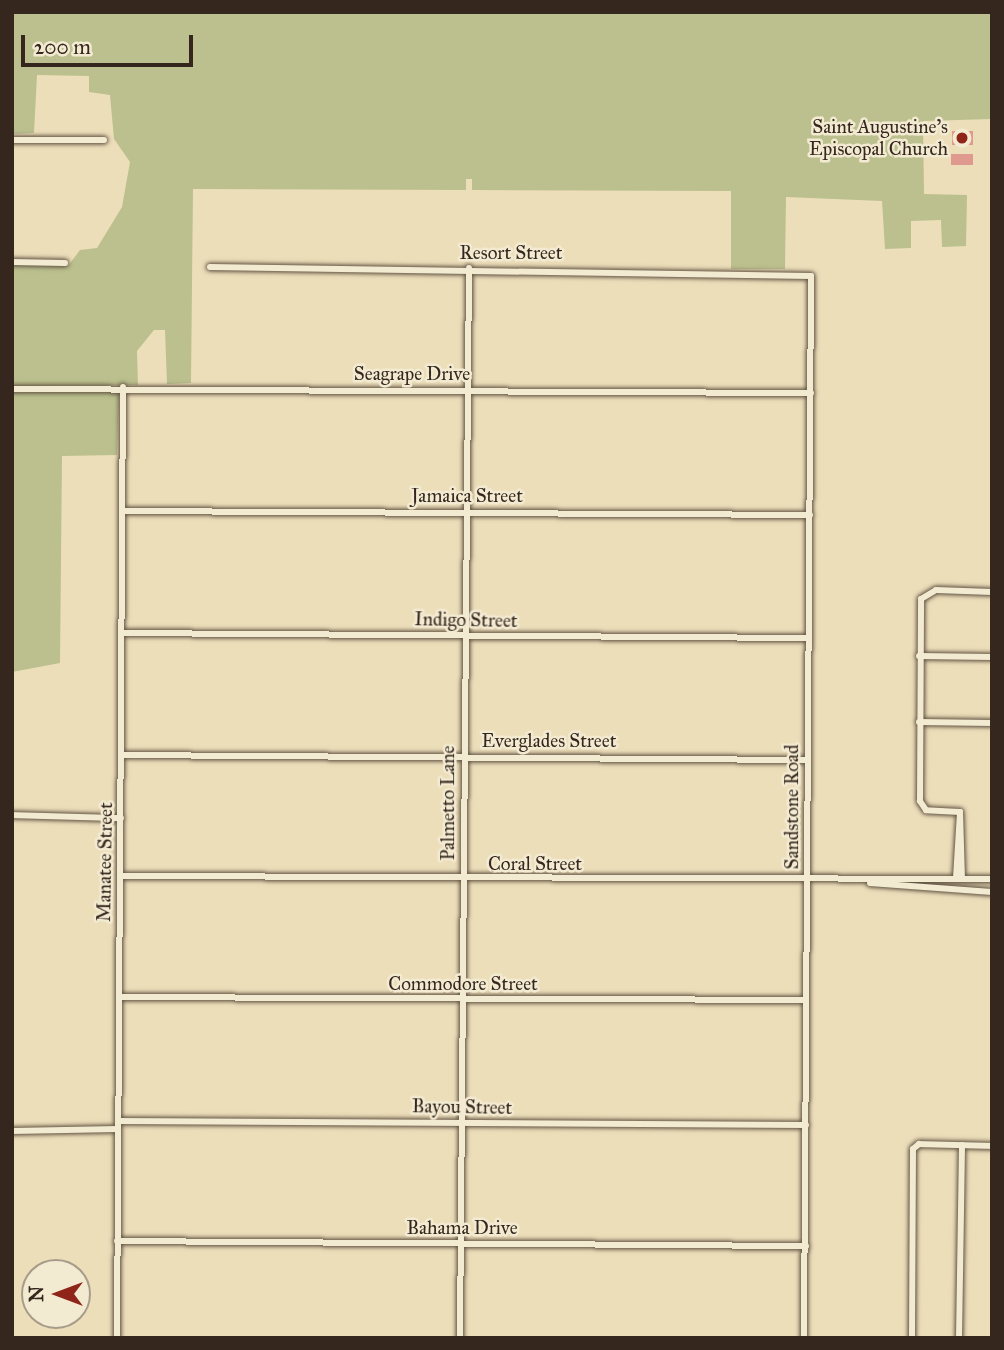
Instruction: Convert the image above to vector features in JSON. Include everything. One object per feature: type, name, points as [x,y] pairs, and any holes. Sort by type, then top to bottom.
[{"type":"street","points":[[12,139],[104,140]]},
{"type":"street","points":[[12,261],[65,263]]},
{"type":"street","name":"Resort Street","points":[[210,267],[469,268],[811,276]]},
{"type":"street","name":"Palmetto Lane","points":[[460,1338],[469,268]]},
{"type":"street","name":"Sandstone Road","points":[[804,1338],[811,276]]},
{"type":"street","name":"Seagrape Drive","points":[[12,389],[123,387],[811,393]]},
{"type":"street","name":"Manatee Street","points":[[117,1338],[123,387]]},
{"type":"street","name":"Jamaica Street","points":[[123,511],[810,515]]},
{"type":"street","points":[[959,878],[960,812],[934,812],[921,804],[919,656],[924,594],[992,592]]},
{"type":"street","name":"Indigo Street","points":[[123,633],[809,638]]},
{"type":"street","points":[[919,656],[992,657]]},
{"type":"street","points":[[919,722],[992,723]]},
{"type":"street","name":"Everglades Street","points":[[122,755],[807,760]]},
{"type":"street","points":[[12,815],[121,817]]},
{"type":"street","name":"Coral Street","points":[[120,876],[864,882],[992,879]]},
{"type":"street","name":"Coral Street","points":[[864,882],[894,889],[992,892]]},
{"type":"street","name":"Commodore Street","points":[[119,997],[806,1000]]},
{"type":"street","name":"Bayou Street","points":[[118,1121],[806,1125]]},
{"type":"street","points":[[12,1131],[118,1129]]},
{"type":"street","points":[[912,1338],[914,1150],[919,1144],[992,1146]]},
{"type":"street","points":[[959,1338],[962,1145]]},
{"type":"street","name":"Bahama Drive","points":[[117,1241],[806,1246]]},
{"type":"green space","points":[[12,12],[992,12],[992,119],[923,121],[924,194],[967,195],[966,246],[942,247],[941,220],[911,221],[911,248],[885,249],[882,201],[786,197],[785,269],[731,269],[731,191],[472,190],[472,179],[466,179],[466,190],[193,189],[191,383],[167,384],[165,330],[154,330],[137,351],[138,385],[12,386],[12,265],[68,266],[80,250],[97,248],[122,207],[130,162],[114,139],[110,95],[89,92],[89,76],[37,75],[34,133],[12,134]]},
{"type":"green space","points":[[119,390],[117,455],[62,456],[60,663],[12,672],[12,392]]},
{"type":"building","name":"Saint Augustine's Episcopal Church","points":[[952,131],[973,131],[973,145],[952,145]]},
{"type":"building","name":"Saint Augustine's Episcopal Church","points":[[951,154],[973,154],[973,165],[951,165]]},
{"type":"place","name":"Saint Augustine's Episcopal Church","points":[[962,138]]}]
